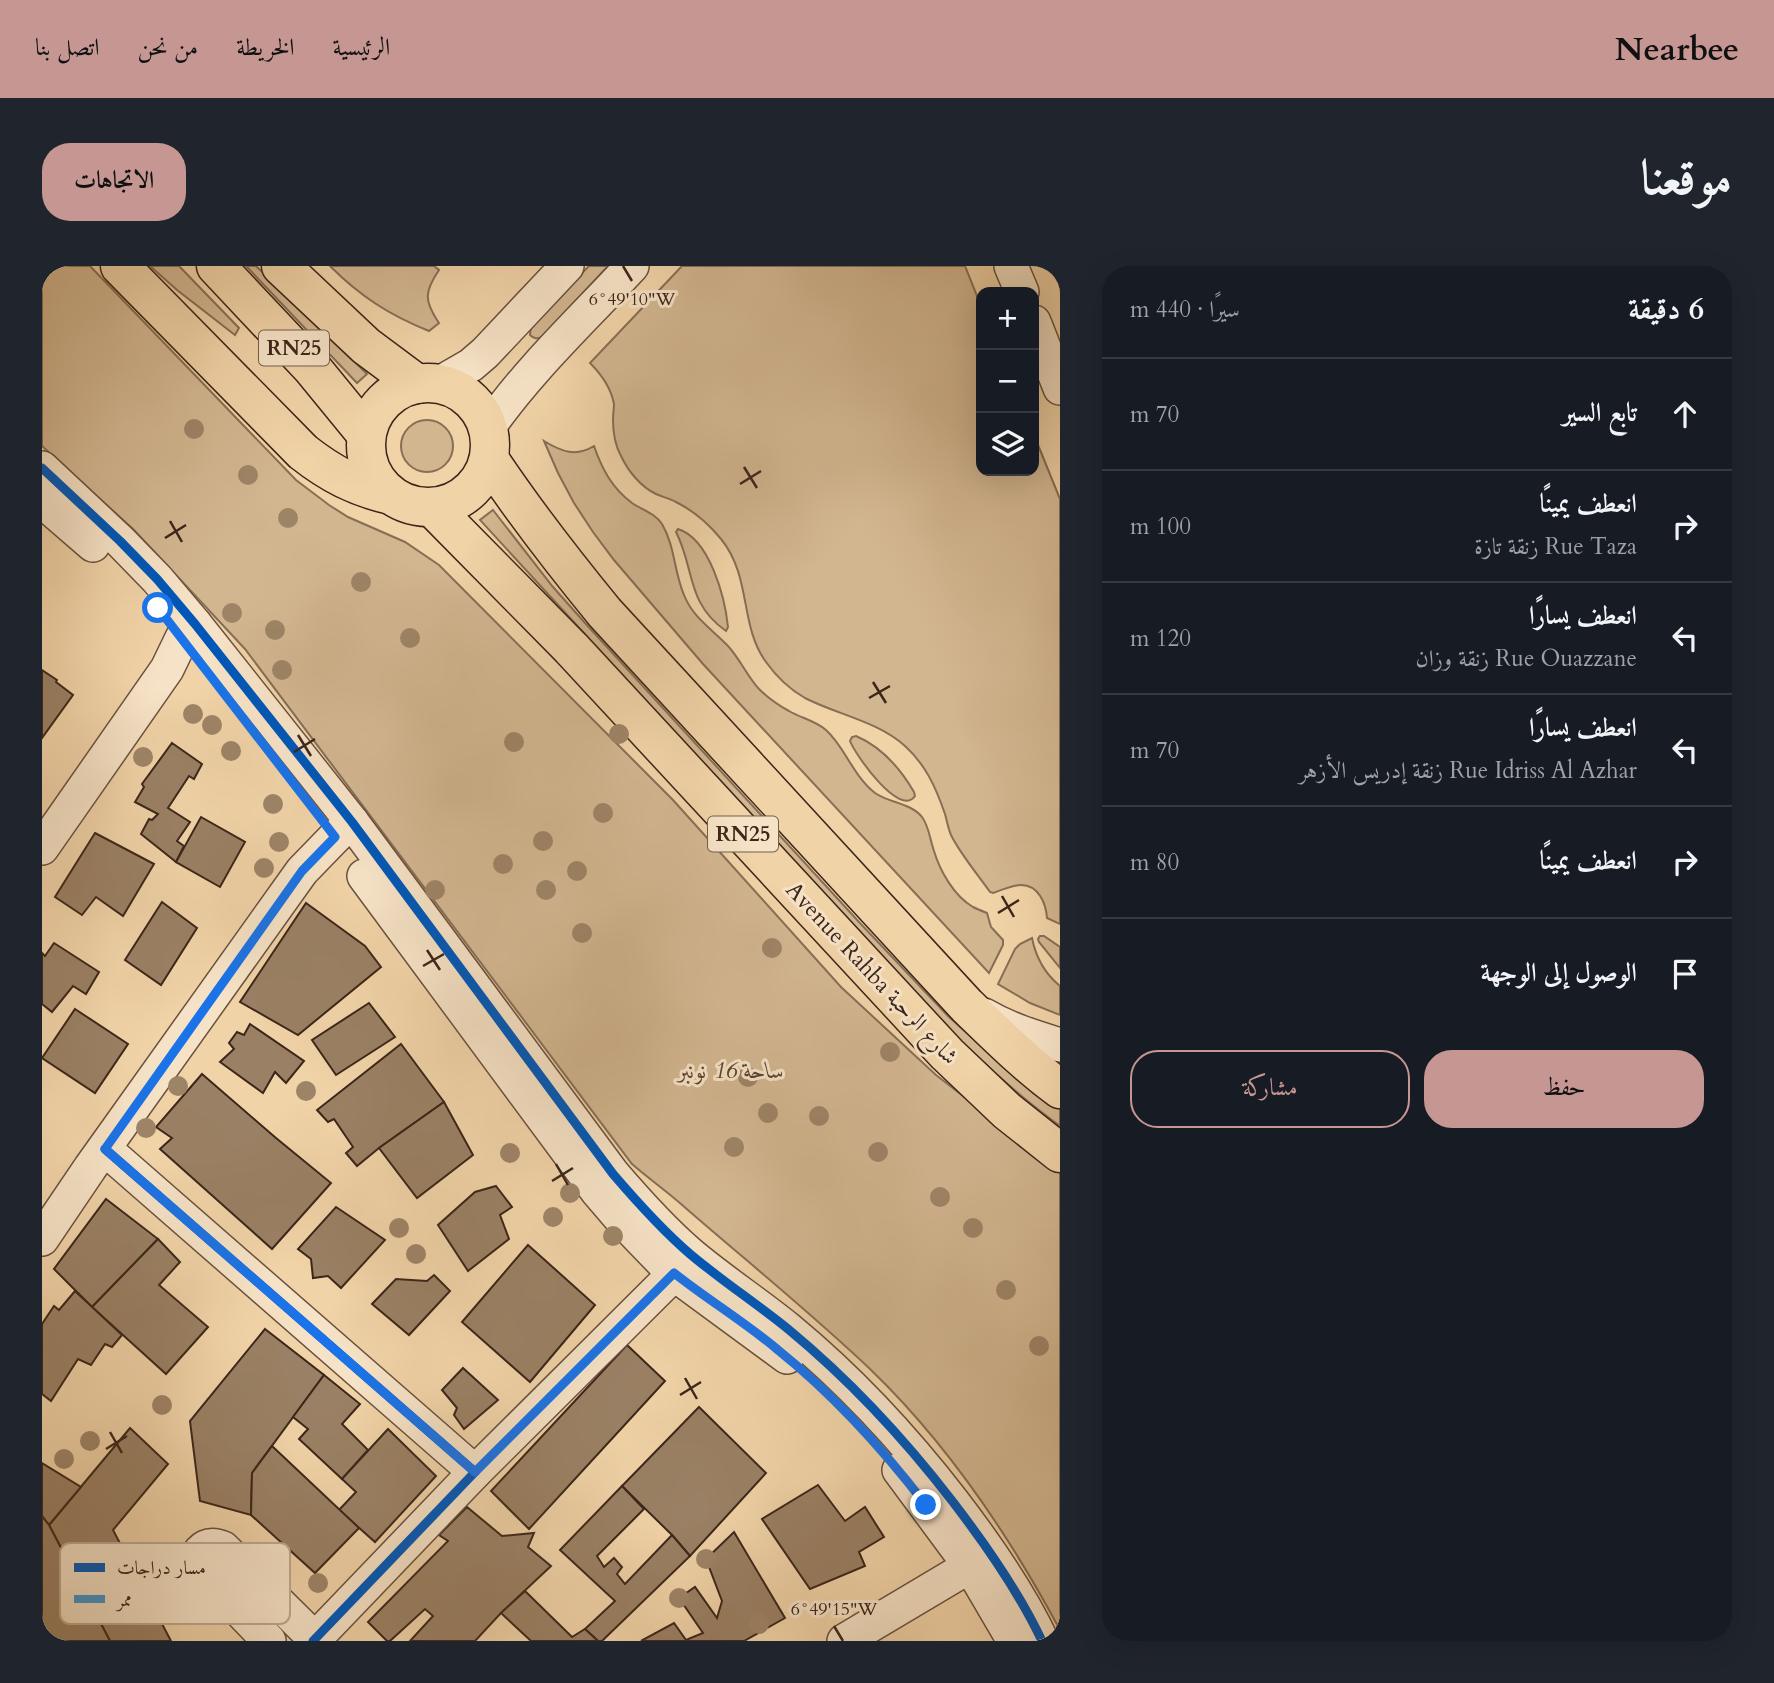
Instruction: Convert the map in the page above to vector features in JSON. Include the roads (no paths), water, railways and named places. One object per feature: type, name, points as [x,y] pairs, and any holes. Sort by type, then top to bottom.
[{"type":"highway","points":[[120,266],[303,452],[353,484],[391,495]]},
{"type":"highway","name":"RN25","points":[[216,266],[312,368],[366,434]]},
{"type":"highway","name":"RN25","points":[[281,266],[366,346],[428,384],[458,391],[475,403],[483,415],[489,444]]},
{"type":"highway","points":[[428,384],[400,390],[384,401],[373,416],[366,434],[366,452],[378,483],[404,503],[418,507],[433,508],[452,503],[468,492],[481,477],[489,444]]},
{"type":"highway","name":"Avenue Rahba شارع الرحبة","points":[[489,444],[525,513],[605,613],[967,1006],[1010,1048],[1060,1089]]},
{"type":"highway","name":"Avenue Rahba شارع الرحبة","points":[[433,508],[571,648],[947,1054],[1007,1111],[1060,1153]]},
{"type":"street","points":[[428,384],[471,365],[567,266]]},
{"type":"street","points":[[489,444],[507,401],[632,266]]},
{"type":"street","points":[[1011,266],[1020,287]]},
{"type":"street","points":[[1039,335],[1060,388]]},
{"type":"street","points":[[42,468],[157,579],[189,631],[613,1174],[662,1228],[689,1253],[789,1330],[855,1389],[916,1454],[978,1535],[1042,1641]]},
{"type":"street","points":[[42,501],[93,545],[158,608],[189,631]]},
{"type":"street","points":[[42,848],[167,669],[189,631]]},
{"type":"street","points":[[42,1239],[295,882],[344,829]]},
{"type":"street","points":[[344,829],[597,1191],[674,1273],[807,1374],[895,1465],[970,1566],[1014,1641]]},
{"type":"street","points":[[967,1006],[997,1023],[1060,1045]]},
{"type":"street","points":[[105,1149],[475,1472]]},
{"type":"street","points":[[290,1616],[314,1640],[475,1472],[674,1273]]},
{"type":"street","points":[[844,1641],[970,1566]]},
{"type":"street","points":[[252,1624],[268,1641]]},
{"type":"park label","name":"ساحة 16 نونبر","points":[[731,1070]]}]
